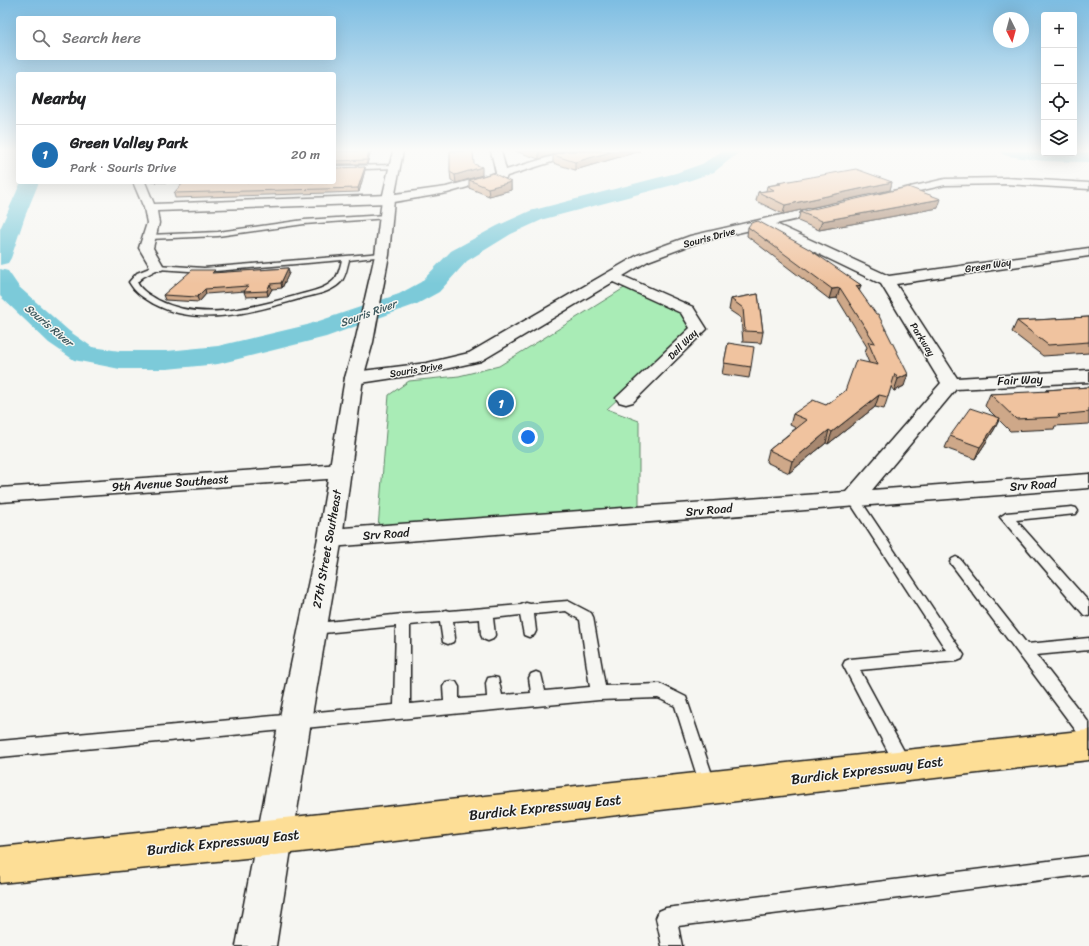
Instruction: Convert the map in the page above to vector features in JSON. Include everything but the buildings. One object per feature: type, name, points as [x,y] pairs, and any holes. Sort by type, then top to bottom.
[{"type":"main road","name":"Burdick Expressway East","points":[[0,865],[275,837],[1089,745]]},
{"type":"street","points":[[145,195],[150,208],[153,223],[146,248],[158,267]]},
{"type":"street","name":"27th Street Southeast","points":[[256,946],[295,721],[330,538],[354,378],[364,342],[382,255],[389,195]]},
{"type":"street","points":[[150,208],[388,199],[413,195]]},
{"type":"street","points":[[869,199],[886,195]]},
{"type":"street","name":"Souris Drive","points":[[354,378],[427,368],[476,357],[643,258],[695,239],[839,206]]},
{"type":"street","points":[[764,223],[887,281]]},
{"type":"street","name":"Green Way","points":[[887,281],[1059,255],[1089,252]]},
{"type":"street","name":"Dell Way","points":[[612,276],[687,310],[699,329],[626,398]]},
{"type":"street","name":"Parkway","points":[[887,281],[951,384]]},
{"type":"street","name":"Fair Way","points":[[951,384],[1089,376]]},
{"type":"street","points":[[853,498],[951,384]]},
{"type":"street","name":"9th Avenue Southeast","points":[[0,495],[341,471]]},
{"type":"street","name":"Srv Road","points":[[330,538],[592,520],[853,498],[1089,481]]},
{"type":"lane","points":[[149,237],[187,234],[218,234],[311,221],[386,217]]},
{"type":"lane","points":[[346,258],[341,277],[337,282],[325,288],[256,308],[207,314],[170,308],[154,301],[135,288],[133,282],[140,275],[158,267],[170,269],[204,270],[346,258],[382,255]]},
{"type":"lane","points":[[853,498],[957,655],[850,665],[904,766]]},
{"type":"lane","points":[[1072,511],[1006,517],[1089,611]]},
{"type":"lane","points":[[956,562],[1089,735]]},
{"type":"lane","points":[[313,628],[526,608],[568,606],[586,617],[599,693]]},
{"type":"lane","points":[[526,608],[529,631]]},
{"type":"lane","points":[[486,612],[488,635]]},
{"type":"lane","points":[[446,615],[448,638]]},
{"type":"lane","points":[[402,711],[403,619]]},
{"type":"lane","points":[[1024,650],[1089,644]]},
{"type":"lane","points":[[536,678],[540,698]]},
{"type":"lane","points":[[493,683],[495,703]]},
{"type":"lane","points":[[451,687],[452,706]]},
{"type":"lane","points":[[0,749],[540,698],[599,693],[660,691],[681,702],[709,788]]},
{"type":"lane","points":[[672,946],[666,918],[1089,865]]},
{"type":"green space","points":[[629,285],[684,310],[695,328],[607,409],[639,421],[639,507],[378,528],[389,395],[409,381],[459,376],[499,366]]},
{"type":"waterway","name":"Souris River","points":[[0,258],[24,195]]},
{"type":"waterway","name":"Souris River","points":[[0,276],[10,292],[59,337],[84,354],[120,360],[167,360],[218,355],[316,331],[408,299],[430,287],[459,256],[504,230],[537,215],[609,195]]},
{"type":"place","name":"Green Valley Park","points":[[501,403]]}]
